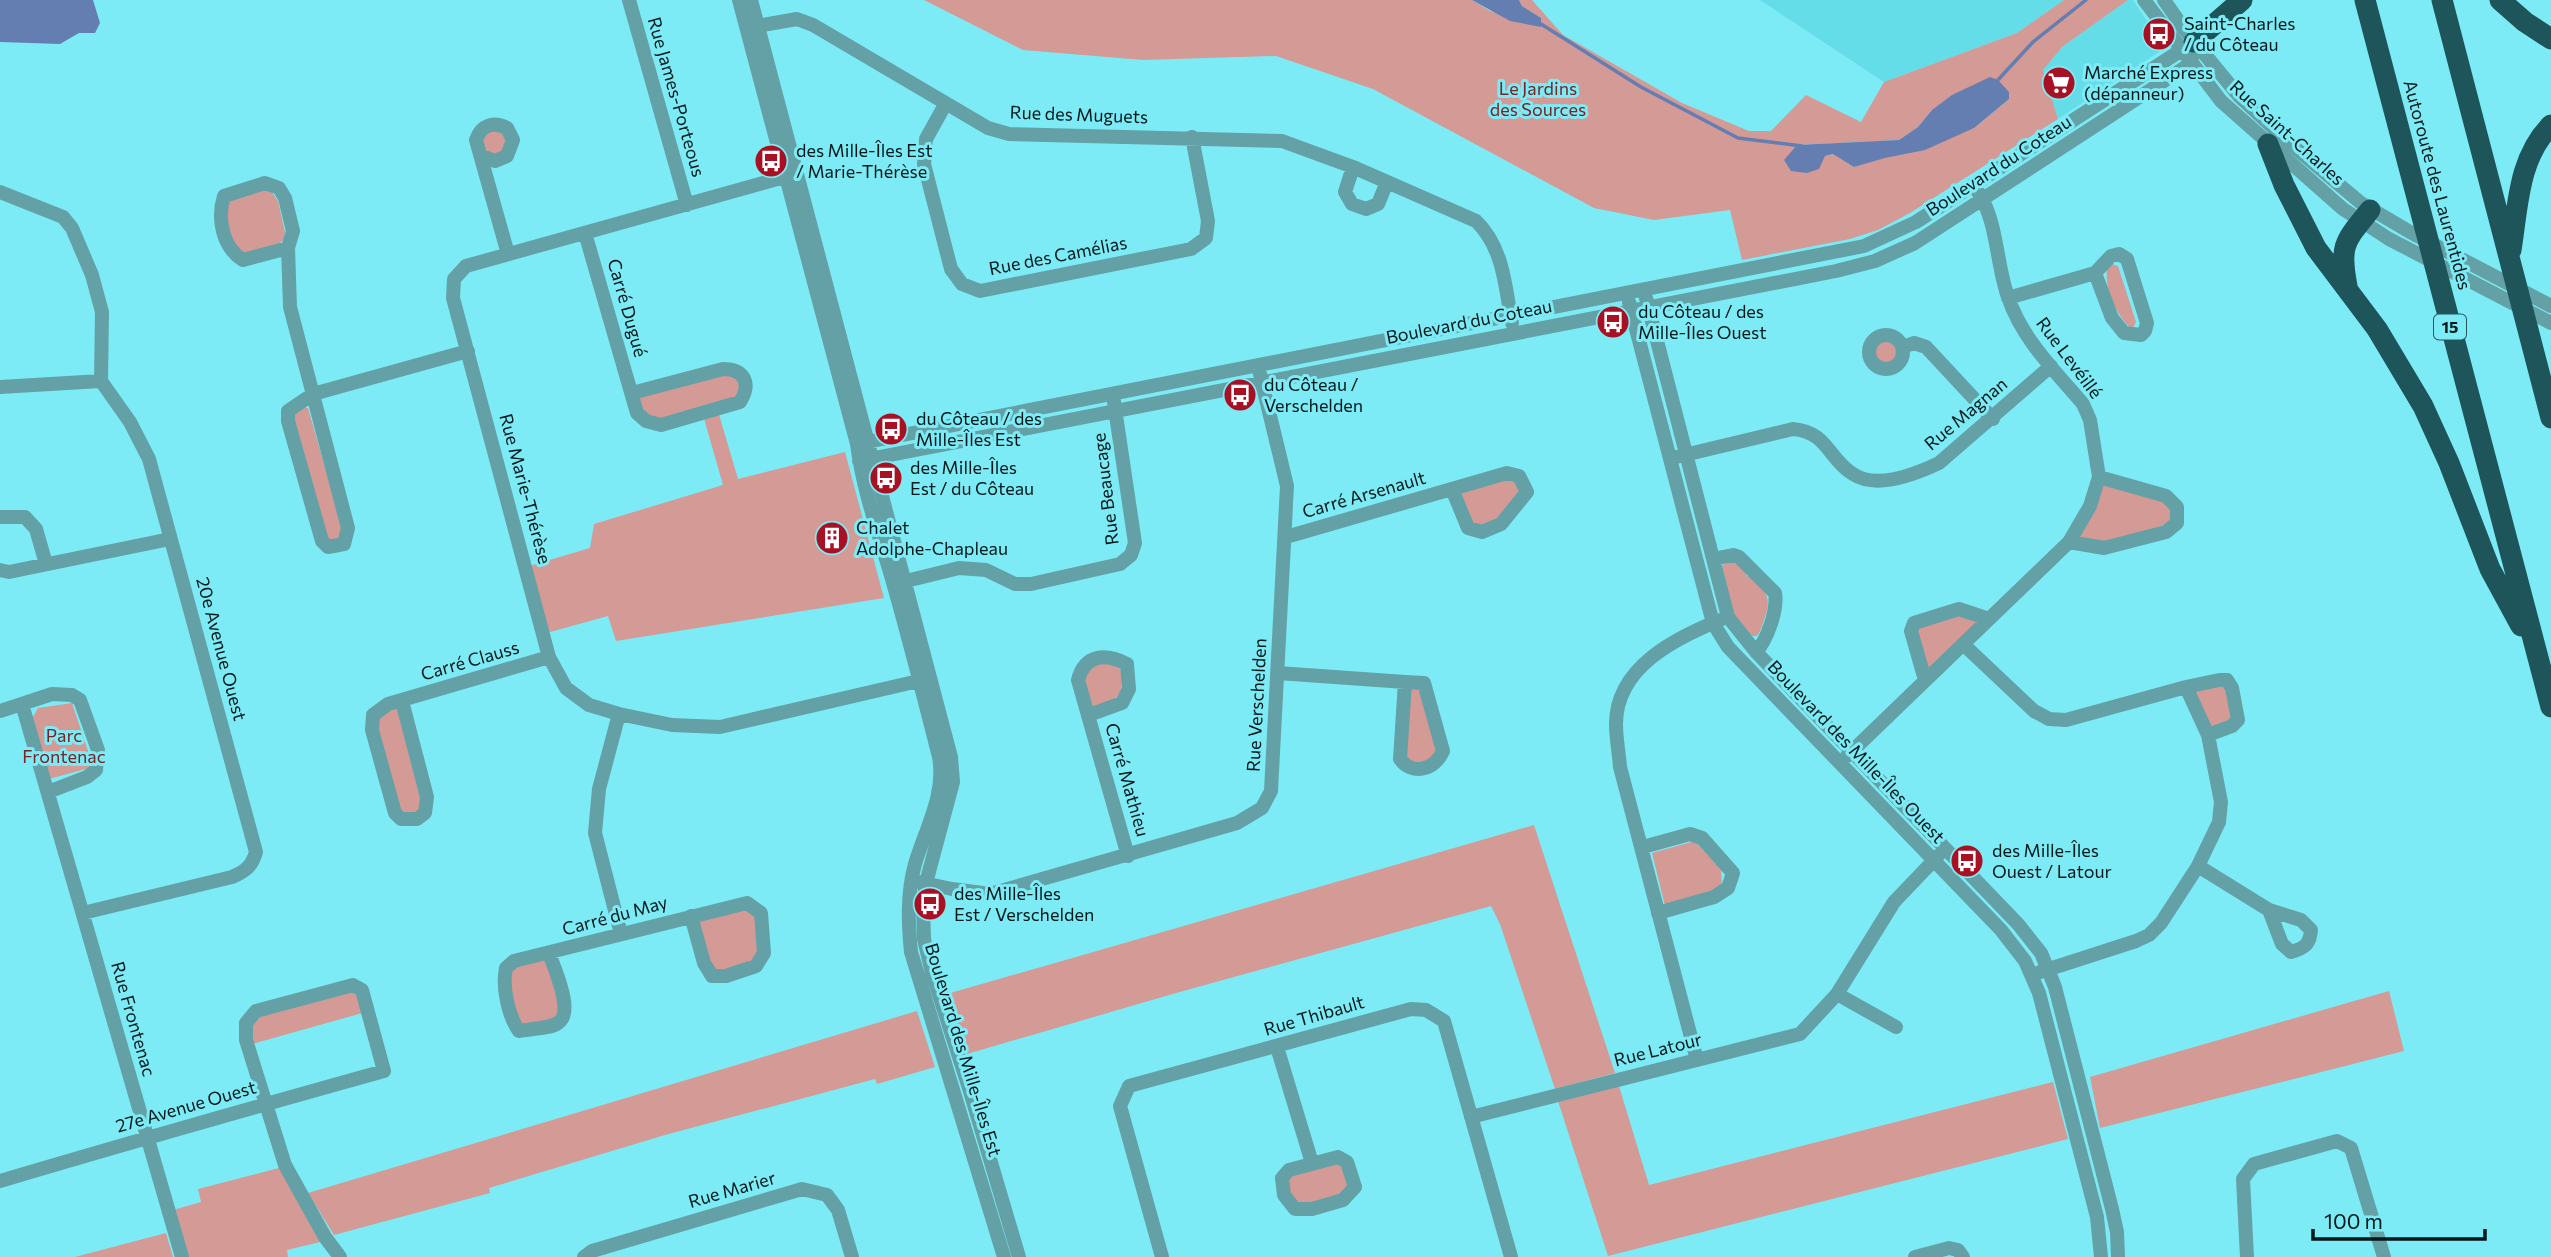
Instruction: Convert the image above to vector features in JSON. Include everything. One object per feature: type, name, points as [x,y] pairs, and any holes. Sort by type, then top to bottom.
[{"type":"highway","points":[[2188,46],[2242,0]]},
{"type":"highway","name":"Autoroute des Laurentides","points":[[2365,0],[2551,707]]},
{"type":"highway","points":[[2442,0],[2551,418]]},
{"type":"highway","points":[[2500,0],[2525,22],[2551,39]]},
{"type":"highway","points":[[2509,258],[2525,168],[2536,143],[2551,125]]},
{"type":"highway","points":[[2268,144],[2284,185],[2310,238],[2328,265],[2347,286],[2394,356],[2423,406],[2453,472],[2490,569],[2537,654]]},
{"type":"highway","points":[[2347,286],[2342,261],[2343,250],[2365,216]]},
{"type":"street","name":"Rue James-Porteous","points":[[629,0],[687,205]]},
{"type":"street","name":"Boulevard des Mille-Îles Est","points":[[739,0],[752,27],[863,443],[879,541],[926,679],[954,773],[949,799],[919,882],[908,925],[913,962],[1004,1257]]},
{"type":"street","name":"Boulevard des Mille-Îles Est","points":[[751,0],[752,27]]},
{"type":"street","name":"Rue Saint-Charles","points":[[2144,0],[2252,109],[2321,171],[2365,216]]},
{"type":"street","name":"Rue Saint-Charles","points":[[2164,0],[2188,46]]},
{"type":"street","name":"Rue des Muguets","points":[[752,27],[797,19],[813,25],[988,128],[1009,134],[1282,141],[1353,167],[1476,221],[1487,232],[1500,257],[1514,333]]},
{"type":"street","points":[[2188,46],[2191,63]]},
{"type":"street","name":"Boulevard du Coteau","points":[[863,443],[1864,246],[1905,229],[2188,46]]},
{"type":"street","name":"Rue Saint-Charles","points":[[2191,63],[2221,101],[2268,144],[2365,216]]},
{"type":"street","name":"Boulevard du Coteau","points":[[866,459],[1875,261],[1915,243],[2191,63]]},
{"type":"street","name":"Rue des Camélias","points":[[946,103],[926,138],[924,164],[951,269],[962,284],[980,291],[1191,249],[1198,244],[1206,238],[1208,221],[1192,137]]},
{"type":"street","points":[[482,156],[508,254]]},
{"type":"street","points":[[1353,167],[1345,192],[1352,204],[1366,209],[1378,204],[1387,182]]},
{"type":"street","name":"Rue Marie-Thérèse","points":[[791,175],[467,266],[454,279],[453,298],[549,657],[566,688],[589,705],[618,715],[671,726],[720,727],[926,679]]},
{"type":"street","points":[[288,248],[243,260],[233,254],[227,246],[220,210],[224,196],[265,183],[279,188],[285,198],[293,231],[288,248],[290,307],[313,394],[348,528],[344,544],[328,547],[322,541],[288,421],[288,411],[313,394],[468,351]]},
{"type":"street","name":"Rue Levéillé","points":[[1839,763],[2069,542],[2090,506],[2099,477],[2090,420],[2082,404],[2016,320],[1983,199],[1974,185]]},
{"type":"street","points":[[0,192],[63,217],[72,228],[92,275],[102,312],[101,381],[0,387]]},
{"type":"street","points":[[2365,216],[2400,227],[2548,304]]},
{"type":"street","points":[[2365,216],[2405,248],[2551,323]]},
{"type":"street","name":"Carré Dugué","points":[[585,233],[638,414],[646,421],[661,425],[740,402],[746,393],[747,382],[741,373],[733,369],[723,369],[632,393]]},
{"type":"street","points":[[2008,298],[2095,273],[2111,256],[2119,254],[2127,258],[2147,323],[2141,335],[2124,333],[2112,317],[2095,273]]},
{"type":"street","name":"Boulevard des Mille-Îles Ouest","points":[[1644,290],[1728,617],[1756,652],[2018,924],[2041,953],[2049,969],[2112,1209],[2117,1232],[2118,1257]]},
{"type":"street","name":"Boulevard des Mille-Îles Ouest","points":[[1627,293],[1713,623],[1728,647],[2008,939],[2033,975],[2097,1217],[2101,1257]]},
{"type":"street","points":[[1903,347],[1914,343],[1926,347],[1993,419]]},
{"type":"street","name":"Rue Verschelden","points":[[919,882],[990,894],[1237,823],[1262,808],[1271,791],[1287,486],[1258,365]]},
{"type":"street","name":"Rue Magnan","points":[[1669,459],[1793,429],[1807,431],[1818,437],[1852,474],[1866,480],[1884,480],[1924,470],[1939,463],[2051,366]]},
{"type":"street","name":"20e Avenue Ouest","points":[[83,913],[232,877],[246,871],[254,862],[256,852],[149,459],[130,422],[101,381]]},
{"type":"street","name":"Rue Beaucage","points":[[906,581],[959,568],[986,570],[1015,584],[1031,584],[1120,564],[1131,555],[1135,543],[1112,394]]},
{"type":"street","name":"Boulevard des Mille-Îles Est","points":[[866,459],[906,581],[926,679]]},
{"type":"street","name":"Carré Arsenault","points":[[1286,537],[1507,473],[1518,476],[1527,492],[1501,524],[1482,532],[1468,528],[1452,489]]},
{"type":"street","points":[[2069,542],[2104,548],[2166,532],[2177,523],[2177,507],[2166,496],[2099,477]]},
{"type":"street","points":[[0,517],[25,517],[36,529],[46,564]]},
{"type":"street","points":[[0,570],[9,572],[170,539]]},
{"type":"street","name":"Boulevard des Mille-Îles Ouest","points":[[1713,559],[1733,555],[1739,557],[1775,593],[1776,604],[1765,638],[1756,652]]},
{"type":"street","points":[[1925,680],[1911,631],[1914,623],[1959,609],[1989,619]]},
{"type":"street","points":[[1698,1060],[1620,767],[1616,722],[1624,689],[1647,662],[1672,644],[1728,617]]},
{"type":"street","points":[[1963,644],[2035,711],[2049,719],[2066,720],[2186,687],[2227,680],[2232,688],[2238,720],[2232,726],[2208,735]]},
{"type":"street","name":"Carré Clauss","points":[[402,701],[427,797],[425,813],[417,819],[401,819],[395,813],[372,730],[373,715],[388,704],[549,657]]},
{"type":"street","points":[[1278,673],[1424,683],[1443,751],[1440,759],[1426,769],[1415,770],[1405,766],[1400,759],[1405,682]]},
{"type":"street","points":[[2033,975],[2136,941],[2149,934],[2161,923],[2198,866],[2219,822],[2221,802],[2208,735],[2186,687]]},
{"type":"street","points":[[0,711],[52,694],[72,695],[80,700],[98,750],[96,770],[87,777],[48,792]]},
{"type":"street","name":"Rue Frontenac","points":[[22,704],[182,1257]]},
{"type":"street","points":[[618,715],[599,789],[595,833],[621,934]]},
{"type":"street","name":"Carré Mathieu","points":[[1089,715],[1128,856]]},
{"type":"street","points":[[1643,847],[1690,834],[1702,838],[1733,873],[1728,888],[1714,897],[1658,913]]},
{"type":"street","name":"Rue Latour","points":[[1471,1117],[1800,1034],[1837,994],[1894,902],[1945,849]]},
{"type":"street","points":[[2198,866],[2269,910]]},
{"type":"street","name":"Boulevard des Mille-Îles Est","points":[[919,882],[928,961],[1019,1257]]},
{"type":"street","name":"Carré du May","points":[[549,953],[566,1004],[563,1018],[557,1024],[519,1031],[513,1023],[504,977],[506,968],[514,961],[691,916],[747,903],[761,913],[764,953],[756,967],[726,976],[712,976],[704,962],[691,916]]},
{"type":"street","name":"27e Avenue Ouest","points":[[0,1181],[384,1071],[362,990],[353,985],[256,1011],[246,1023],[246,1040],[265,1104]]},
{"type":"street","points":[[1837,994],[1896,1027]]},
{"type":"street","name":"Rue Thibault","points":[[1163,1257],[1120,1106],[1129,1086],[1411,1009],[1426,1010],[1444,1021],[1511,1257]]},
{"type":"street","points":[[1277,1047],[1312,1163]]},
{"type":"street","points":[[265,1104],[285,1165],[324,1237],[340,1257]]},
{"type":"street","points":[[2247,1257],[2243,1179],[2254,1164],[2337,1141],[2351,1147],[2384,1257]]},
{"type":"street","points":[[1338,1157],[1346,1162],[1355,1187],[1343,1200],[1312,1209],[1295,1209],[1284,1195],[1282,1178],[1289,1170],[1312,1163],[1338,1157]]},
{"type":"street","name":"Rue Marier","points":[[584,1257],[592,1251],[802,1189],[827,1195],[838,1210],[852,1257]]},
{"type":"street","points":[[1915,1257],[1949,1248],[1958,1250],[1963,1257]]},
{"type":"shaded area","points":[[0,0],[93,0],[100,23],[95,33],[79,33],[60,44],[0,42]]},
{"type":"shaded area","points":[[1472,0],[1519,0],[1522,6],[1541,18],[1541,27],[1510,21]]},
{"type":"shaded area","points":[[1760,0],[2064,0],[2017,33],[1884,82]]},
{"type":"shaded area","points":[[2128,0],[2133,0],[2159,39],[2159,52],[2058,119],[2042,70],[2062,47]]},
{"type":"shaded area","points":[[1990,77],[1998,80],[2009,92],[2009,99],[1974,128],[1925,150],[1854,167],[1833,154],[1825,156],[1819,169],[1807,173],[1791,171],[1784,160],[1797,145],[1899,140],[1918,127],[1932,110],[1952,95]]},
{"type":"green space","name":"Le Jardins des Sources","points":[[924,0],[1472,0],[1490,11],[1541,27],[1541,18],[1522,6],[1519,0],[1532,0],[1563,35],[1682,103],[1749,131],[1771,131],[1806,95],[1861,122],[1884,82],[2017,33],[2064,0],[2128,0],[2062,47],[2043,70],[2058,119],[1910,213],[1878,230],[1850,239],[1742,260],[1730,210],[1654,220],[1594,208],[1373,89],[1276,56],[1143,60],[1023,50]],"holes":[[[2009,99],[1974,128],[1854,167],[1834,154],[1825,156],[1797,145],[1899,140],[1918,127],[1932,110]]]},
{"type":"green space","points":[[484,131],[507,132],[505,154],[486,155],[481,136]]},
{"type":"green space","points":[[262,190],[271,191],[278,201],[284,239],[279,244],[243,255],[230,236],[226,221],[227,205],[230,198]]},
{"type":"green space","points":[[2112,264],[2118,266],[2136,322],[2132,330],[2117,310],[2110,293],[2107,268]]},
{"type":"green space","points":[[1886,339],[1895,343],[1899,352],[1895,361],[1886,365],[1877,361],[1873,352],[1877,343]]},
{"type":"green space","points":[[723,369],[741,373],[740,402],[646,421],[632,393]]},
{"type":"green space","points":[[308,408],[343,530],[338,539],[331,541],[327,538],[291,417]]},
{"type":"green space","points":[[718,411],[738,479],[845,452],[884,598],[616,641],[608,616],[543,634],[526,567],[590,548],[594,524],[723,485],[703,415]]},
{"type":"green space","points":[[1508,476],[1516,479],[1523,490],[1500,520],[1482,527],[1471,522],[1457,492]]},
{"type":"green space","points":[[2100,481],[2164,498],[2174,508],[2176,521],[2102,546],[2073,541]]},
{"type":"green space","points":[[1736,562],[1747,573],[1746,577],[1749,575],[1767,596],[1768,607],[1757,636],[1752,636],[1732,609],[1722,565]]},
{"type":"green space","points":[[1958,611],[1985,619],[1926,676],[1915,626]]},
{"type":"green space","points":[[1110,661],[1120,666],[1121,690],[1115,699],[1093,709],[1084,681],[1085,668]]},
{"type":"green space","points":[[2226,682],[2237,720],[2209,734],[2187,688]]},
{"type":"green space","points":[[1416,688],[1421,691],[1439,751],[1425,765],[1406,761],[1409,690]]},
{"type":"green space","points":[[402,701],[425,813],[401,819],[373,715]]},
{"type":"green space","name":"Parc Frontenac","points":[[72,703],[92,763],[89,768],[49,779],[33,717],[38,708]]},
{"type":"green space","points":[[1534,825],[1615,1073],[1555,1089],[1500,924],[1491,906],[967,1054],[947,994]]},
{"type":"green space","points":[[1695,841],[1721,869],[1722,887],[1665,906],[1652,853]]},
{"type":"green space","points":[[747,903],[761,913],[756,966],[712,976],[691,916]]},
{"type":"green space","points":[[549,953],[563,1018],[519,1031],[506,968]]},
{"type":"green space","points":[[354,988],[366,1012],[249,1045],[248,1024],[257,1014]]},
{"type":"green space","points":[[2389,991],[2404,1051],[2100,1128],[2090,1077]]},
{"type":"green space","points":[[917,1011],[935,1067],[877,1084],[875,1079],[665,1135],[489,1188],[490,1193],[334,1235],[308,1193]]},
{"type":"green space","points":[[2053,1082],[2068,1139],[1608,1256],[1558,1101],[1619,1086],[1649,1185]]},
{"type":"green space","points":[[1338,1157],[1355,1187],[1312,1209],[1284,1195],[1289,1170]]},
{"type":"green space","points":[[279,1168],[324,1241],[287,1250],[288,1257],[186,1257],[173,1210],[201,1202],[198,1189]]},
{"type":"green space","points":[[166,1233],[173,1257],[75,1257]]},
{"type":"waterway","points":[[1997,81],[2033,42],[2086,0]]},
{"type":"waterway","points":[[1541,24],[1641,87],[1738,138],[1802,146]]},
{"type":"place","name":"Saint-Charles / du Côteau","points":[[2159,34]]},
{"type":"place","name":"Marché Express (dépanneur)","points":[[2059,83]]},
{"type":"place","name":"des Mille-Îles Est / Marie-Thérèse","points":[[771,161]]},
{"type":"place","name":"du Côteau / des Mille-Îles Ouest","points":[[1613,322]]},
{"type":"place","name":"du Côteau / Verschelden","points":[[1240,395]]},
{"type":"place","name":"du Côteau / des Mille-Îles Est","points":[[891,429]]},
{"type":"place","name":"des Mille-Îles Est / du Côteau","points":[[886,478]]},
{"type":"place","name":"Chalet Adolphe-Chapleau","points":[[832,538]]},
{"type":"place","name":"des Mille-Îles Ouest / Latour","points":[[1967,861]]},
{"type":"place","name":"des Mille-Îles Est / Verschelden","points":[[930,904]]}]
